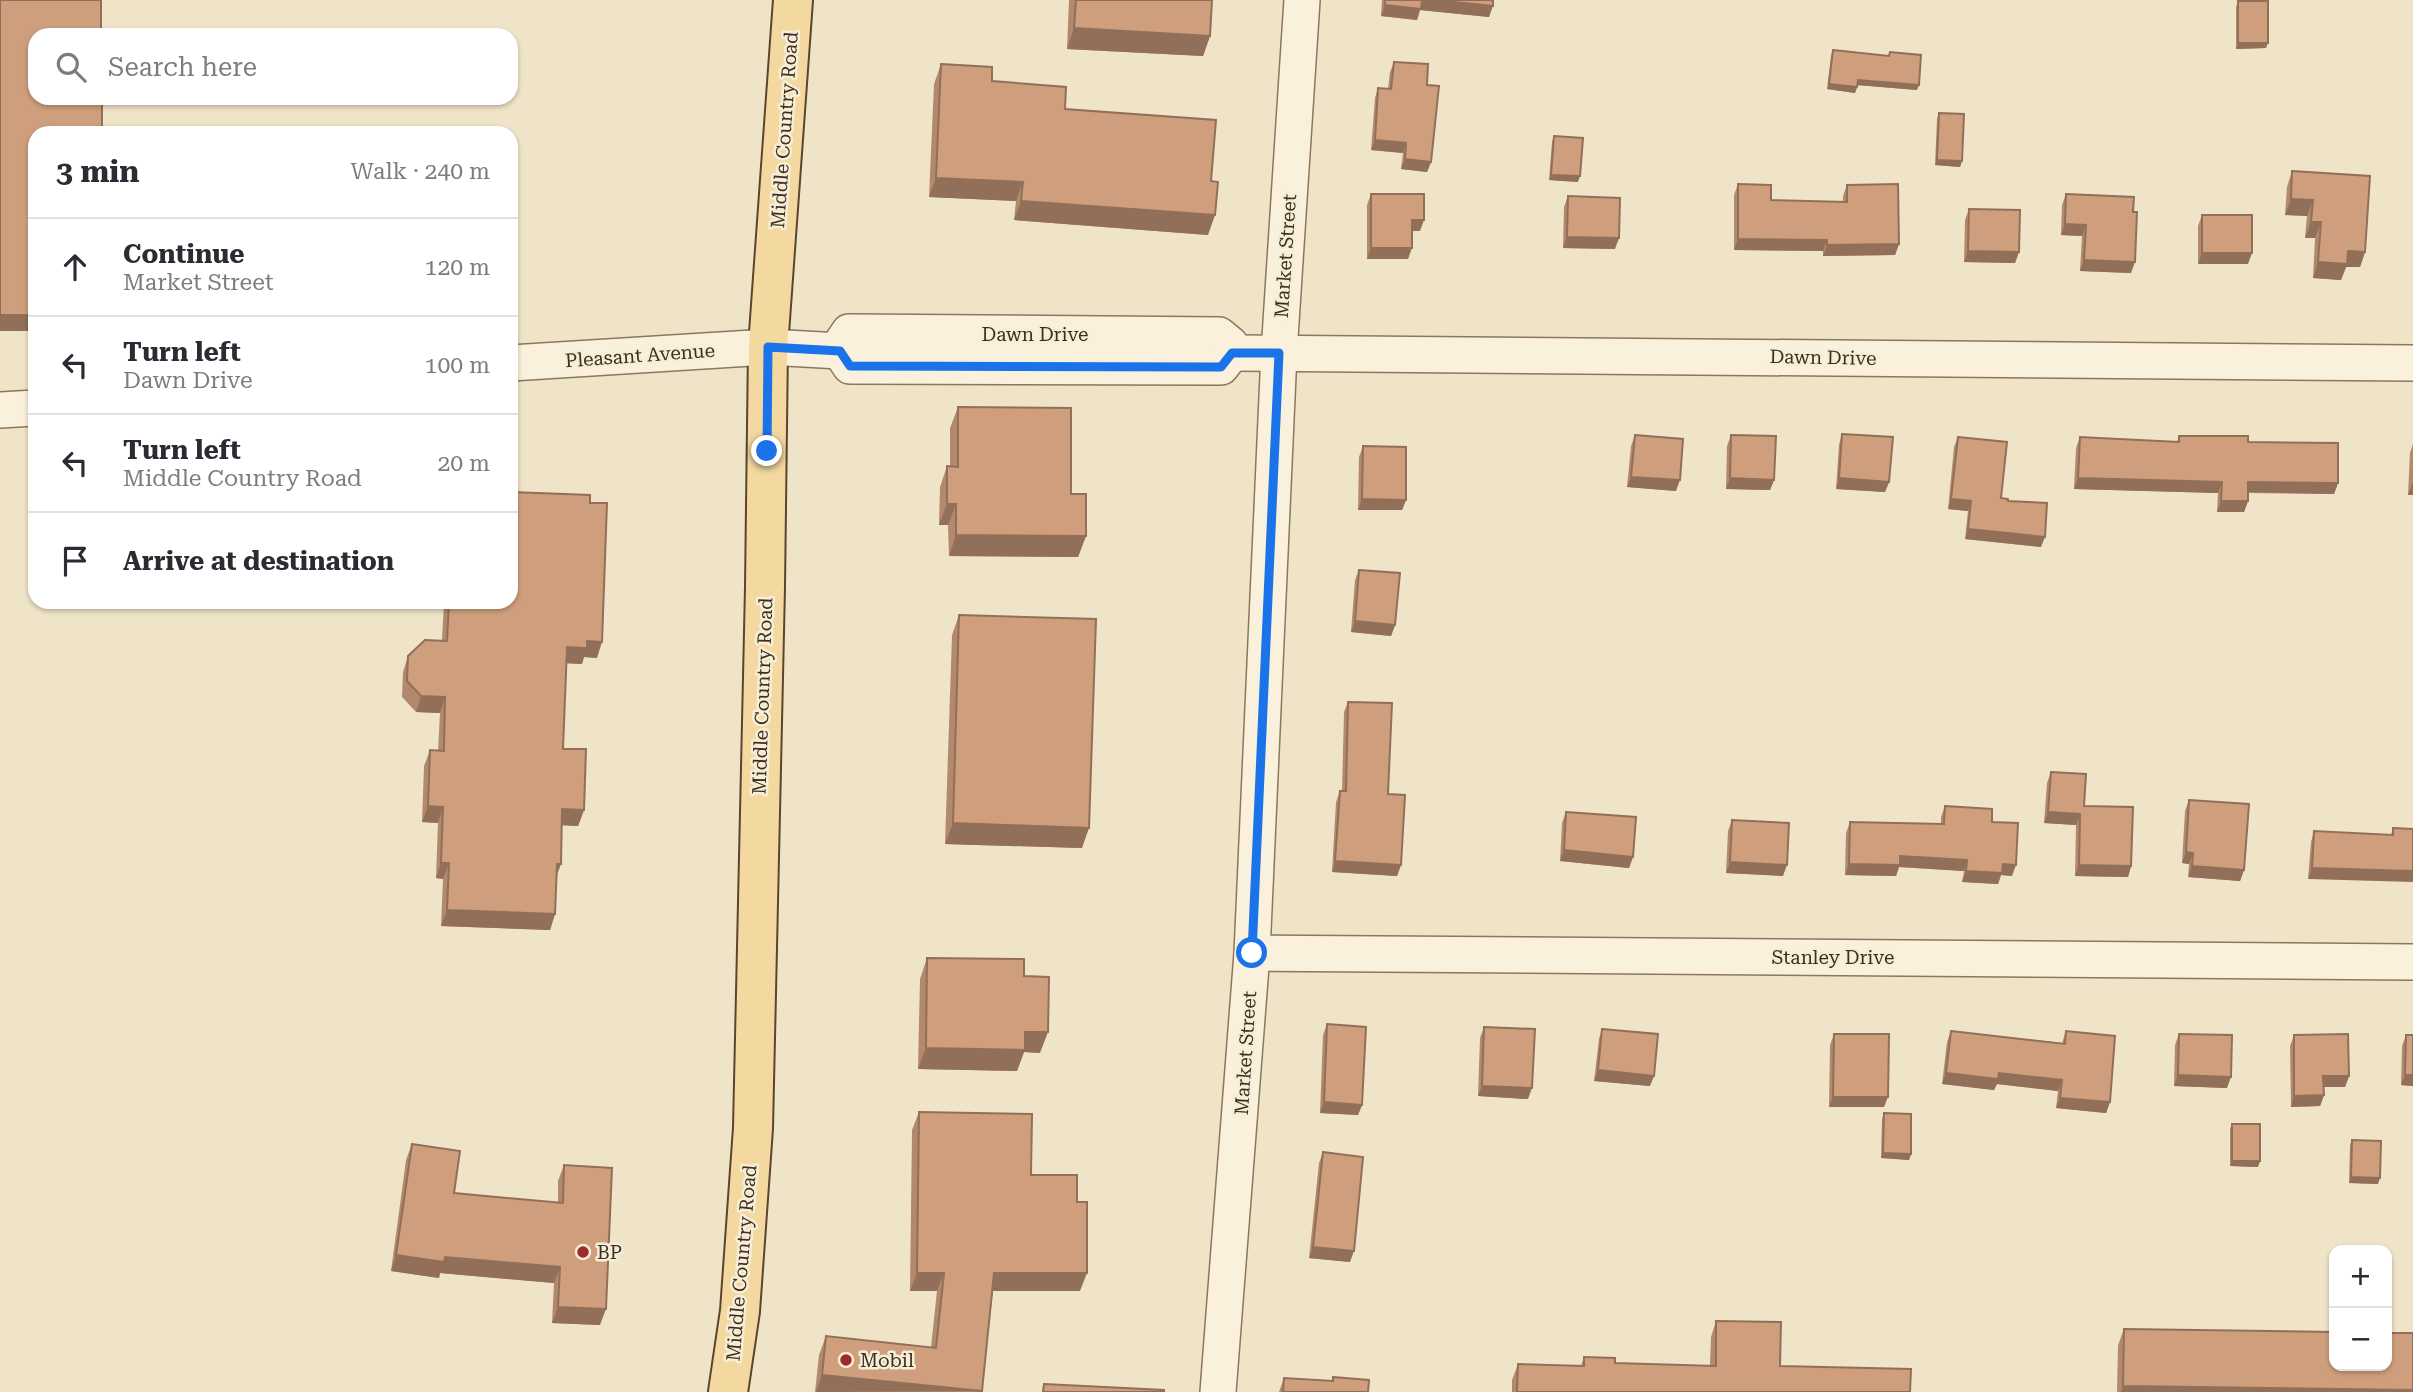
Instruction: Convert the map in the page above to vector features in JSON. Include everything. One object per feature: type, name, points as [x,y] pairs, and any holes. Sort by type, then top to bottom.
[{"type":"main road","name":"Middle Country Road","points":[[729,1392],[740,1311],[753,1128],[768,347],[793,0]]},
{"type":"street","name":"Market Street","points":[[1218,1392],[1252,953],[1279,353],[1302,0]]},
{"type":"street","name":"Dawn Drive","points":[[768,347],[840,351],[849,332],[1219,335],[1230,344],[1232,353],[2413,363]]},
{"type":"street","name":"Pleasant Avenue","points":[[518,363],[768,347]]},
{"type":"street","points":[[0,410],[28,408]]},
{"type":"street","name":"Stanley Drive","points":[[1252,953],[2413,962]]},
{"type":"building","points":[[0,0],[101,0],[101,28],[28,28],[28,105],[102,105],[102,126],[28,126],[28,315],[0,315]]},
{"type":"building","points":[[1076,0],[1212,0],[1210,36],[1074,28]]},
{"type":"building","points":[[1385,0],[1422,0],[1421,9],[1385,5]]},
{"type":"building","points":[[1435,0],[1493,0],[1493,6]]},
{"type":"building","points":[[2238,1],[2268,1],[2268,43],[2238,43]]},
{"type":"building","points":[[1833,50],[1889,56],[1890,52],[1921,55],[1919,85],[1858,80],[1857,87],[1829,84]]},
{"type":"building","points":[[1394,62],[1428,64],[1427,85],[1439,86],[1431,162],[1405,159],[1406,143],[1375,140],[1378,88],[1391,89]]},
{"type":"building","points":[[941,64],[992,67],[992,81],[1066,87],[1065,109],[1216,120],[1211,181],[1218,182],[1215,215],[1021,201],[1023,182],[936,178]]},
{"type":"building","points":[[1939,113],[1964,114],[1962,161],[1937,160]]},
{"type":"building","points":[[1554,136],[1583,138],[1580,176],[1551,175]]},
{"type":"building","points":[[2292,171],[2370,176],[2365,252],[2348,251],[2347,264],[2318,262],[2321,222],[2311,222],[2313,200],[2291,199]]},
{"type":"building","points":[[1738,184],[1771,185],[1771,200],[1847,202],[1847,185],[1898,184],[1899,244],[1827,245],[1827,240],[1738,239]]},
{"type":"building","points":[[1371,194],[1424,194],[1424,220],[1412,220],[1412,248],[1371,248]]},
{"type":"building","points":[[2066,194],[2134,197],[2133,212],[2137,212],[2135,262],[2084,260],[2086,225],[2065,224]]},
{"type":"building","points":[[1568,196],[1620,198],[1619,238],[1567,237]]},
{"type":"building","points":[[1969,209],[2020,210],[2019,252],[1968,251]]},
{"type":"building","points":[[2202,215],[2252,215],[2252,253],[2202,253]]},
{"type":"building","points":[[958,407],[1071,408],[1071,494],[1086,494],[1086,536],[956,535],[956,504],[947,504],[947,466],[958,467]]},
{"type":"building","points":[[1842,434],[1893,437],[1889,482],[1839,478]]},
{"type":"building","points":[[1635,435],[1683,439],[1680,480],[1631,477]]},
{"type":"building","points":[[1731,435],[1776,436],[1774,480],[1730,478]]},
{"type":"building","points":[[2179,436],[2248,436],[2248,442],[2338,443],[2338,483],[2248,482],[2248,501],[2221,501],[2222,482],[2078,478],[2080,437],[2179,442]]},
{"type":"building","points":[[1958,437],[2007,442],[2001,498],[2008,501],[2047,503],[2045,537],[1968,529],[1971,501],[1951,499]]},
{"type":"building","points":[[1363,446],[1406,447],[1406,500],[1362,499]]},
{"type":"building","points":[[518,492],[590,495],[590,503],[607,503],[602,642],[587,641],[587,648],[567,647],[563,749],[586,749],[584,810],[562,809],[561,864],[557,864],[555,914],[447,910],[449,863],[441,863],[443,807],[428,806],[430,750],[444,751],[445,697],[421,696],[407,681],[408,656],[425,640],[447,641],[449,609],[518,609]]},
{"type":"building","points":[[1359,570],[1400,573],[1395,625],[1355,621]]},
{"type":"building","points":[[959,615],[1096,619],[1089,828],[953,823]]},
{"type":"building","points":[[1348,702],[1392,703],[1388,794],[1405,795],[1401,865],[1335,861],[1340,791],[1346,791]]},
{"type":"building","points":[[2051,772],[2086,774],[2084,806],[2133,807],[2131,866],[2079,865],[2080,814],[2048,812]]},
{"type":"building","points":[[2189,800],[2249,804],[2244,870],[2192,866],[2193,853],[2186,852]]},
{"type":"building","points":[[1945,806],[1992,809],[1992,822],[2018,823],[2016,865],[2003,864],[2002,873],[1966,871],[1967,860],[1900,856],[1900,865],[1849,864],[1850,822],[1944,824]]},
{"type":"building","points":[[1566,812],[1636,817],[1633,857],[1564,850]]},
{"type":"building","points":[[1732,820],[1789,823],[1787,865],[1730,862]]},
{"type":"building","points":[[2393,828],[2413,829],[2413,871],[2312,868],[2314,831],[2393,835]]},
{"type":"building","points":[[927,958],[1024,959],[1024,976],[1049,977],[1048,1032],[1025,1032],[1025,1050],[926,1048]]},
{"type":"building","points":[[1327,1024],[1366,1027],[1362,1105],[1324,1102]]},
{"type":"building","points":[[1484,1027],[1535,1029],[1532,1088],[1482,1086]]},
{"type":"building","points":[[1602,1029],[1658,1034],[1654,1076],[1598,1070]]},
{"type":"building","points":[[1951,1031],[2065,1044],[2066,1031],[2115,1036],[2110,1102],[2060,1098],[2062,1080],[1999,1073],[1998,1079],[1946,1073]]},
{"type":"building","points":[[1834,1034],[1889,1034],[1888,1097],[1833,1097]]},
{"type":"building","points":[[2179,1034],[2232,1035],[2231,1077],[2178,1075]]},
{"type":"building","points":[[2348,1034],[2349,1076],[2323,1076],[2324,1095],[2294,1096],[2294,1035]]},
{"type":"building","points":[[2406,1035],[2413,1035],[2413,1075],[2405,1075]]},
{"type":"building","points":[[919,1112],[1032,1114],[1031,1175],[1077,1175],[1077,1202],[1087,1202],[1087,1273],[994,1273],[982,1391],[822,1375],[826,1336],[936,1348],[944,1273],[917,1273]]},
{"type":"building","points":[[1884,1113],[1911,1114],[1911,1154],[1883,1153]]},
{"type":"building","points":[[2232,1124],[2260,1124],[2260,1161],[2232,1161]]},
{"type":"building","points":[[2352,1140],[2381,1141],[2380,1178],[2351,1177]]},
{"type":"building","points":[[412,1144],[460,1151],[454,1193],[563,1203],[564,1165],[612,1168],[606,1309],[558,1307],[560,1267],[445,1257],[444,1262],[396,1255]]},
{"type":"building","points":[[1323,1152],[1363,1157],[1354,1251],[1313,1247]]},
{"type":"building","points":[[1716,1321],[1781,1322],[1780,1366],[1911,1369],[1910,1392],[1517,1392],[1518,1364],[1584,1366],[1584,1357],[1615,1358],[1615,1363],[1716,1366]]},
{"type":"building","points":[[2124,1329],[2329,1332],[2329,1371],[2392,1371],[2392,1333],[2413,1333],[2413,1390],[2123,1386]]},
{"type":"building","points":[[1333,1377],[1369,1380],[1368,1392],[1283,1392],[1284,1378],[1333,1381]]},
{"type":"building","points":[[1044,1384],[1164,1390],[1164,1392],[1043,1392]]},
{"type":"place","name":"BP","points":[[583,1252]]},
{"type":"place","name":"Mobil","points":[[846,1360]]},
{"type":"route","points":[[767,451],[768,347],[840,351],[850,366],[1221,367],[1232,353],[1279,353],[1252,953]]}]
